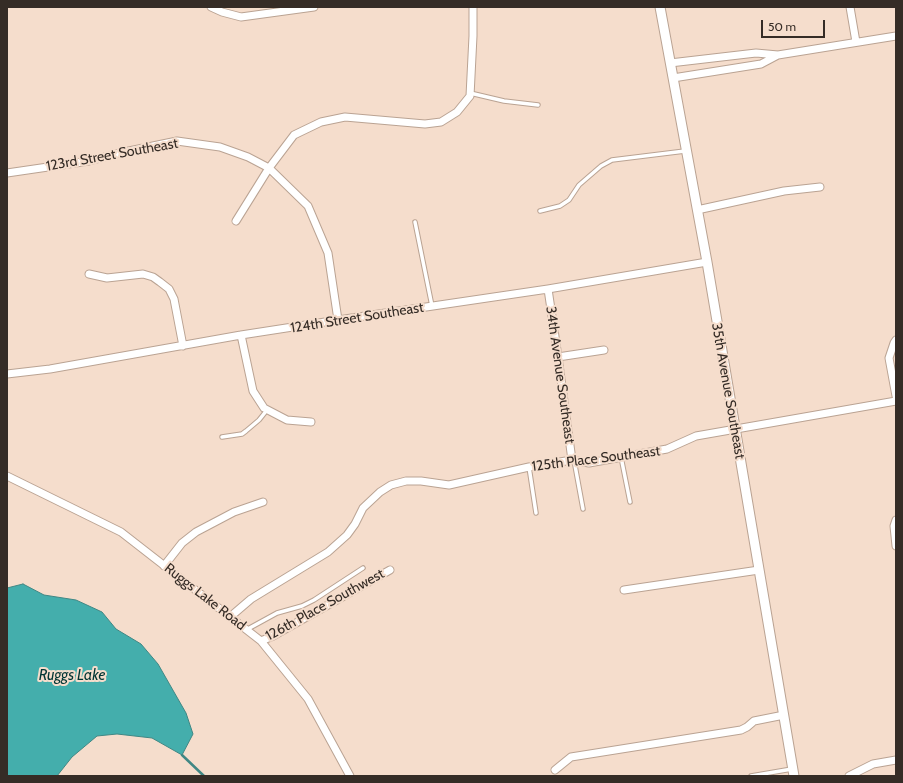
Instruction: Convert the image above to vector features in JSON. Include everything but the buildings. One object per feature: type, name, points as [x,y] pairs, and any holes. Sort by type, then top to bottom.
[{"type":"street","points":[[211,7],[222,12],[241,17],[313,7]]},
{"type":"street","points":[[236,221],[269,168],[294,135],[321,122],[346,117],[425,124],[441,122],[457,112],[470,94],[473,7]]},
{"type":"street","name":"35th Avenue Southeast","points":[[660,7],[707,262],[734,430],[794,773]]},
{"type":"street","points":[[850,7],[856,42]]},
{"type":"street","points":[[674,78],[761,64],[778,56],[896,36]]},
{"type":"street","points":[[670,63],[756,53],[778,56]]},
{"type":"street","name":"123rd Street Southeast","points":[[7,173],[90,161],[177,141],[220,148],[248,157],[269,168],[308,206],[328,254],[338,320]]},
{"type":"street","points":[[697,210],[784,192],[820,187]]},
{"type":"street","name":"124th Street Southeast","points":[[7,374],[50,369],[241,335],[548,289],[707,262]]},
{"type":"street","points":[[89,274],[107,278],[143,274],[153,277],[160,282],[168,289],[174,299],[183,346]]},
{"type":"street","name":"34th Avenue Southeast","points":[[548,289],[573,460]]},
{"type":"street","points":[[241,335],[253,391],[264,408],[287,420],[311,422]]},
{"type":"street","points":[[896,340],[890,358],[896,396]]},
{"type":"street","points":[[558,357],[604,350]]},
{"type":"street","name":"125th Place Southeast","points":[[230,616],[251,599],[328,552],[355,524],[363,508],[380,492],[391,485],[406,481],[421,481],[449,485],[529,467],[573,460],[589,463],[668,450],[696,436],[896,401]]},
{"type":"street","name":"Ruggs Lake Road","points":[[7,476],[122,532],[261,641],[308,699],[350,776]]},
{"type":"street","points":[[164,566],[182,543],[196,532],[234,512],[263,502]]},
{"type":"street","points":[[895,544],[894,526],[896,520]]},
{"type":"street","name":"126th Place Southwest","points":[[261,641],[273,636],[390,570]]},
{"type":"street","points":[[624,590],[759,570]]},
{"type":"street","points":[[555,770],[571,757],[741,730],[748,727],[754,721],[784,715]]},
{"type":"street","points":[[849,776],[873,764],[896,760]]},
{"type":"lane","points":[[470,94],[504,101],[538,104]]},
{"type":"lane","points":[[540,210],[560,206],[569,200],[579,185],[601,166],[612,160],[686,151]]},
{"type":"lane","points":[[415,222],[432,306]]},
{"type":"lane","points":[[222,437],[242,434],[259,420],[267,410]]},
{"type":"lane","points":[[621,457],[630,502]]},
{"type":"lane","points":[[573,460],[583,509]]},
{"type":"lane","points":[[529,467],[536,513]]},
{"type":"lane","points":[[246,630],[277,612],[302,606],[314,600],[363,568]]},
{"type":"lane","points":[[751,776],[794,773]]},
{"type":"water","name":"Ruggs Lake","points":[[23,584],[44,595],[76,600],[102,612],[116,629],[141,644],[158,664],[186,713],[193,734],[182,755],[152,738],[117,734],[97,736],[72,757],[57,776],[7,776],[7,588]]},
{"type":"waterway","points":[[182,755],[204,776]]}]
